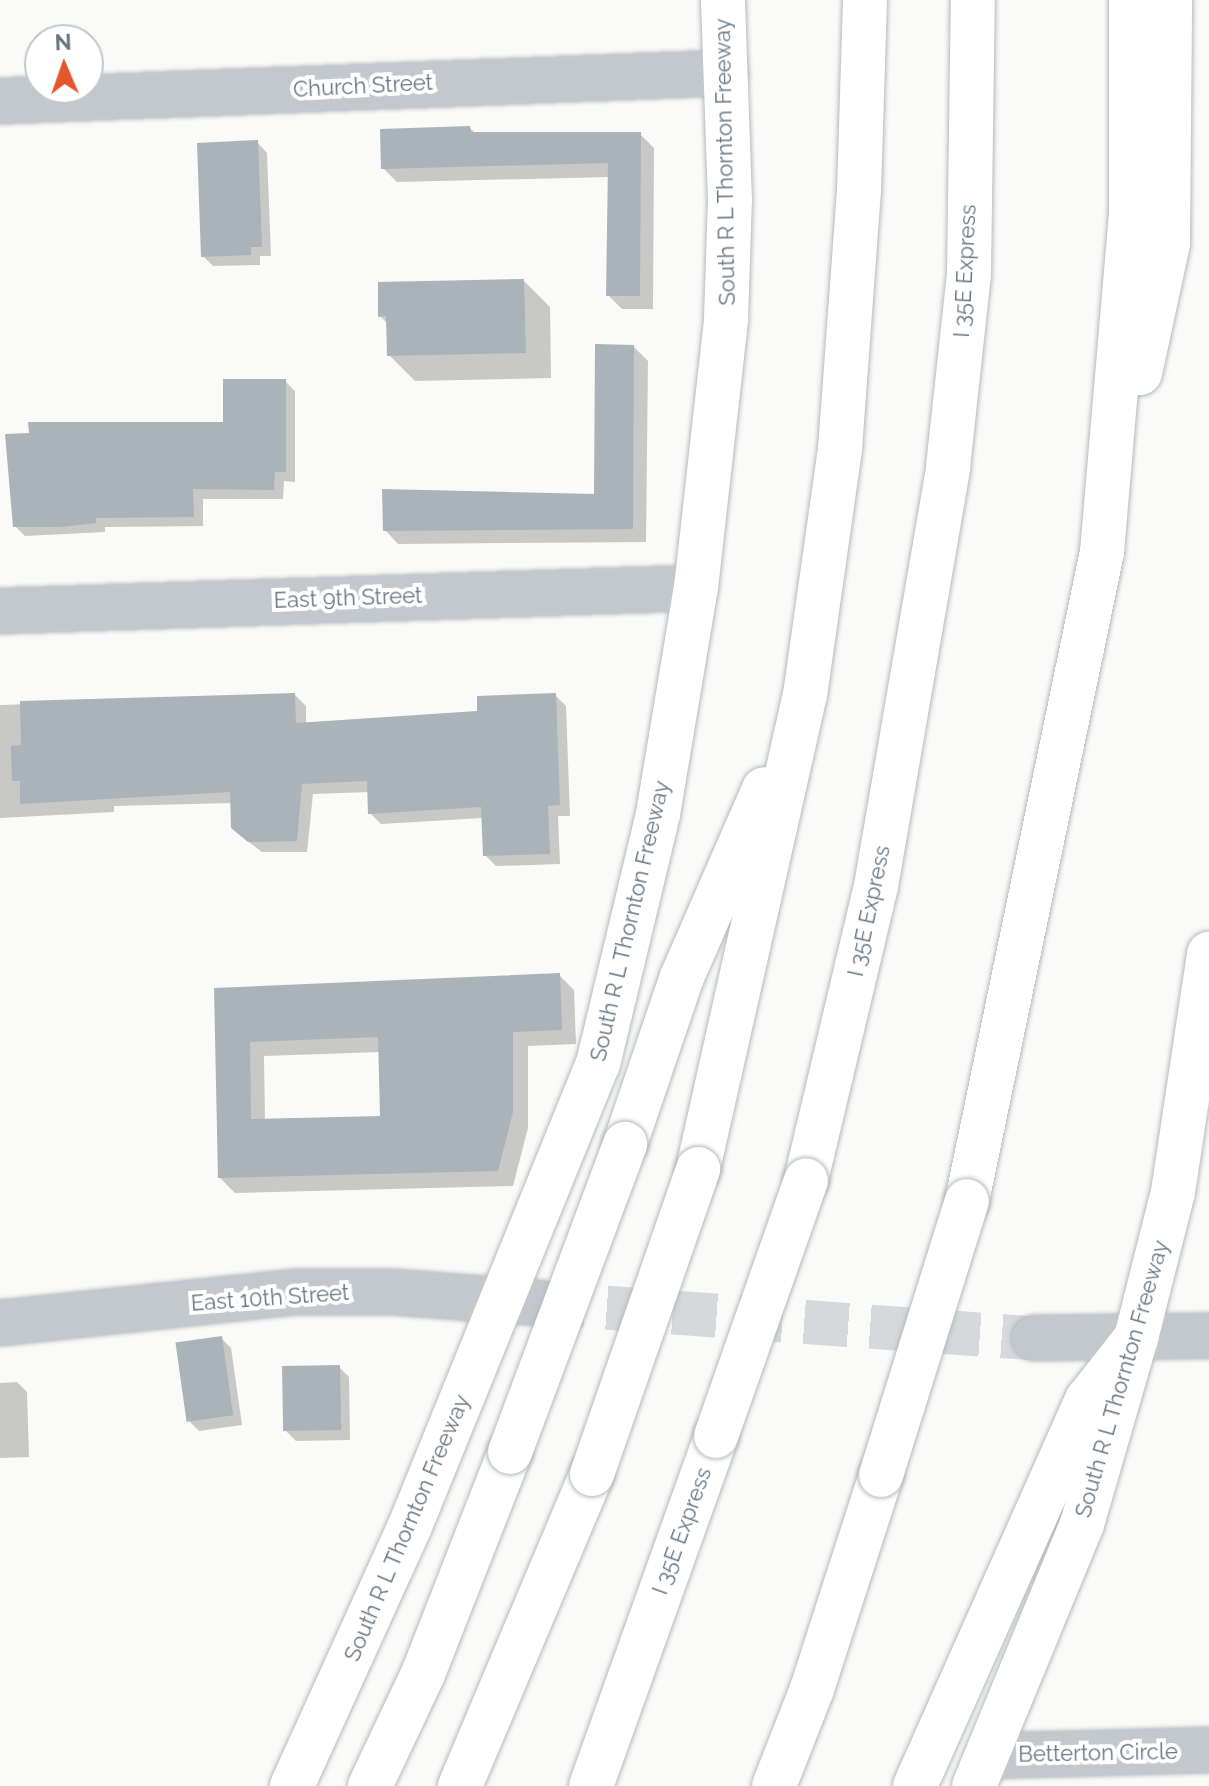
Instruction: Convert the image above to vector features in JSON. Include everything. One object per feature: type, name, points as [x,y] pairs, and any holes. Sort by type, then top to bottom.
[{"type":"main road","name":"South R L Thornton Freeway","points":[[292,1786],[410,1526],[523,1301],[598,1064],[658,814],[696,588],[726,319],[723,0]]},
{"type":"main road","points":[[460,1786],[592,1474],[698,1169],[805,695],[840,449],[859,191],[865,0]]},
{"type":"main road","name":"I 35E Express","points":[[591,1786],[806,1180],[876,886],[948,467],[969,274],[973,0]]},
{"type":"main road","points":[[1102,552],[1131,212],[1131,0]]},
{"type":"main road","points":[[774,1786],[812,1689],[967,1201],[1168,243],[1170,0]]},
{"type":"main road","points":[[370,1786],[423,1674],[510,1452],[625,1144],[682,977],[805,695]]},
{"type":"main road","name":"South R L Thornton Freeway","points":[[981,1771],[1082,1524],[1136,1338],[1173,1192],[1209,954]]},
{"type":"main road","points":[[915,1786],[1087,1400],[1136,1338]]},
{"type":"street","name":"Church Street","points":[[0,101],[726,73]]},
{"type":"street","name":"East 9th Street","points":[[0,611],[696,588]]},
{"type":"street","name":"East 10th Street","points":[[0,1323],[296,1292],[523,1301]]},
{"type":"street","points":[[1034,1338],[1209,1336]]},
{"type":"street","name":"Betterton Circle","points":[[981,1771],[1209,1750]]},
{"type":"building","points":[[470,126],[471,132],[641,132],[640,296],[606,296],[608,163],[381,169],[380,129]]},
{"type":"building","points":[[258,140],[262,247],[251,247],[251,255],[201,257],[197,143]]},
{"type":"building","points":[[524,279],[526,353],[387,356],[386,316],[378,317],[378,282]]},
{"type":"building","points":[[595,344],[634,345],[633,529],[383,531],[382,489],[594,494]]},
{"type":"building","points":[[223,379],[286,379],[286,472],[275,472],[274,490],[193,489],[194,517],[96,518],[96,523],[60,527],[13,527],[5,434],[29,433],[28,422],[223,422]]},
{"type":"building","points":[[295,693],[296,723],[477,711],[477,696],[556,693],[560,805],[548,806],[550,854],[483,856],[481,807],[368,814],[367,781],[302,784],[297,841],[248,842],[231,828],[230,792],[20,804],[20,781],[12,781],[11,746],[21,745],[20,701]]},
{"type":"building","points":[[560,973],[562,1030],[513,1032],[513,1112],[498,1171],[218,1178],[214,988]],"holes":[[[378,1037],[380,1116],[251,1119],[250,1042]]]},
{"type":"building","points":[[222,1336],[233,1415],[187,1422],[175,1343]]},
{"type":"building","points":[[340,1365],[341,1430],[283,1431],[282,1366]]},
{"type":"tunnel","points":[[541,1303],[1034,1338]]}]
